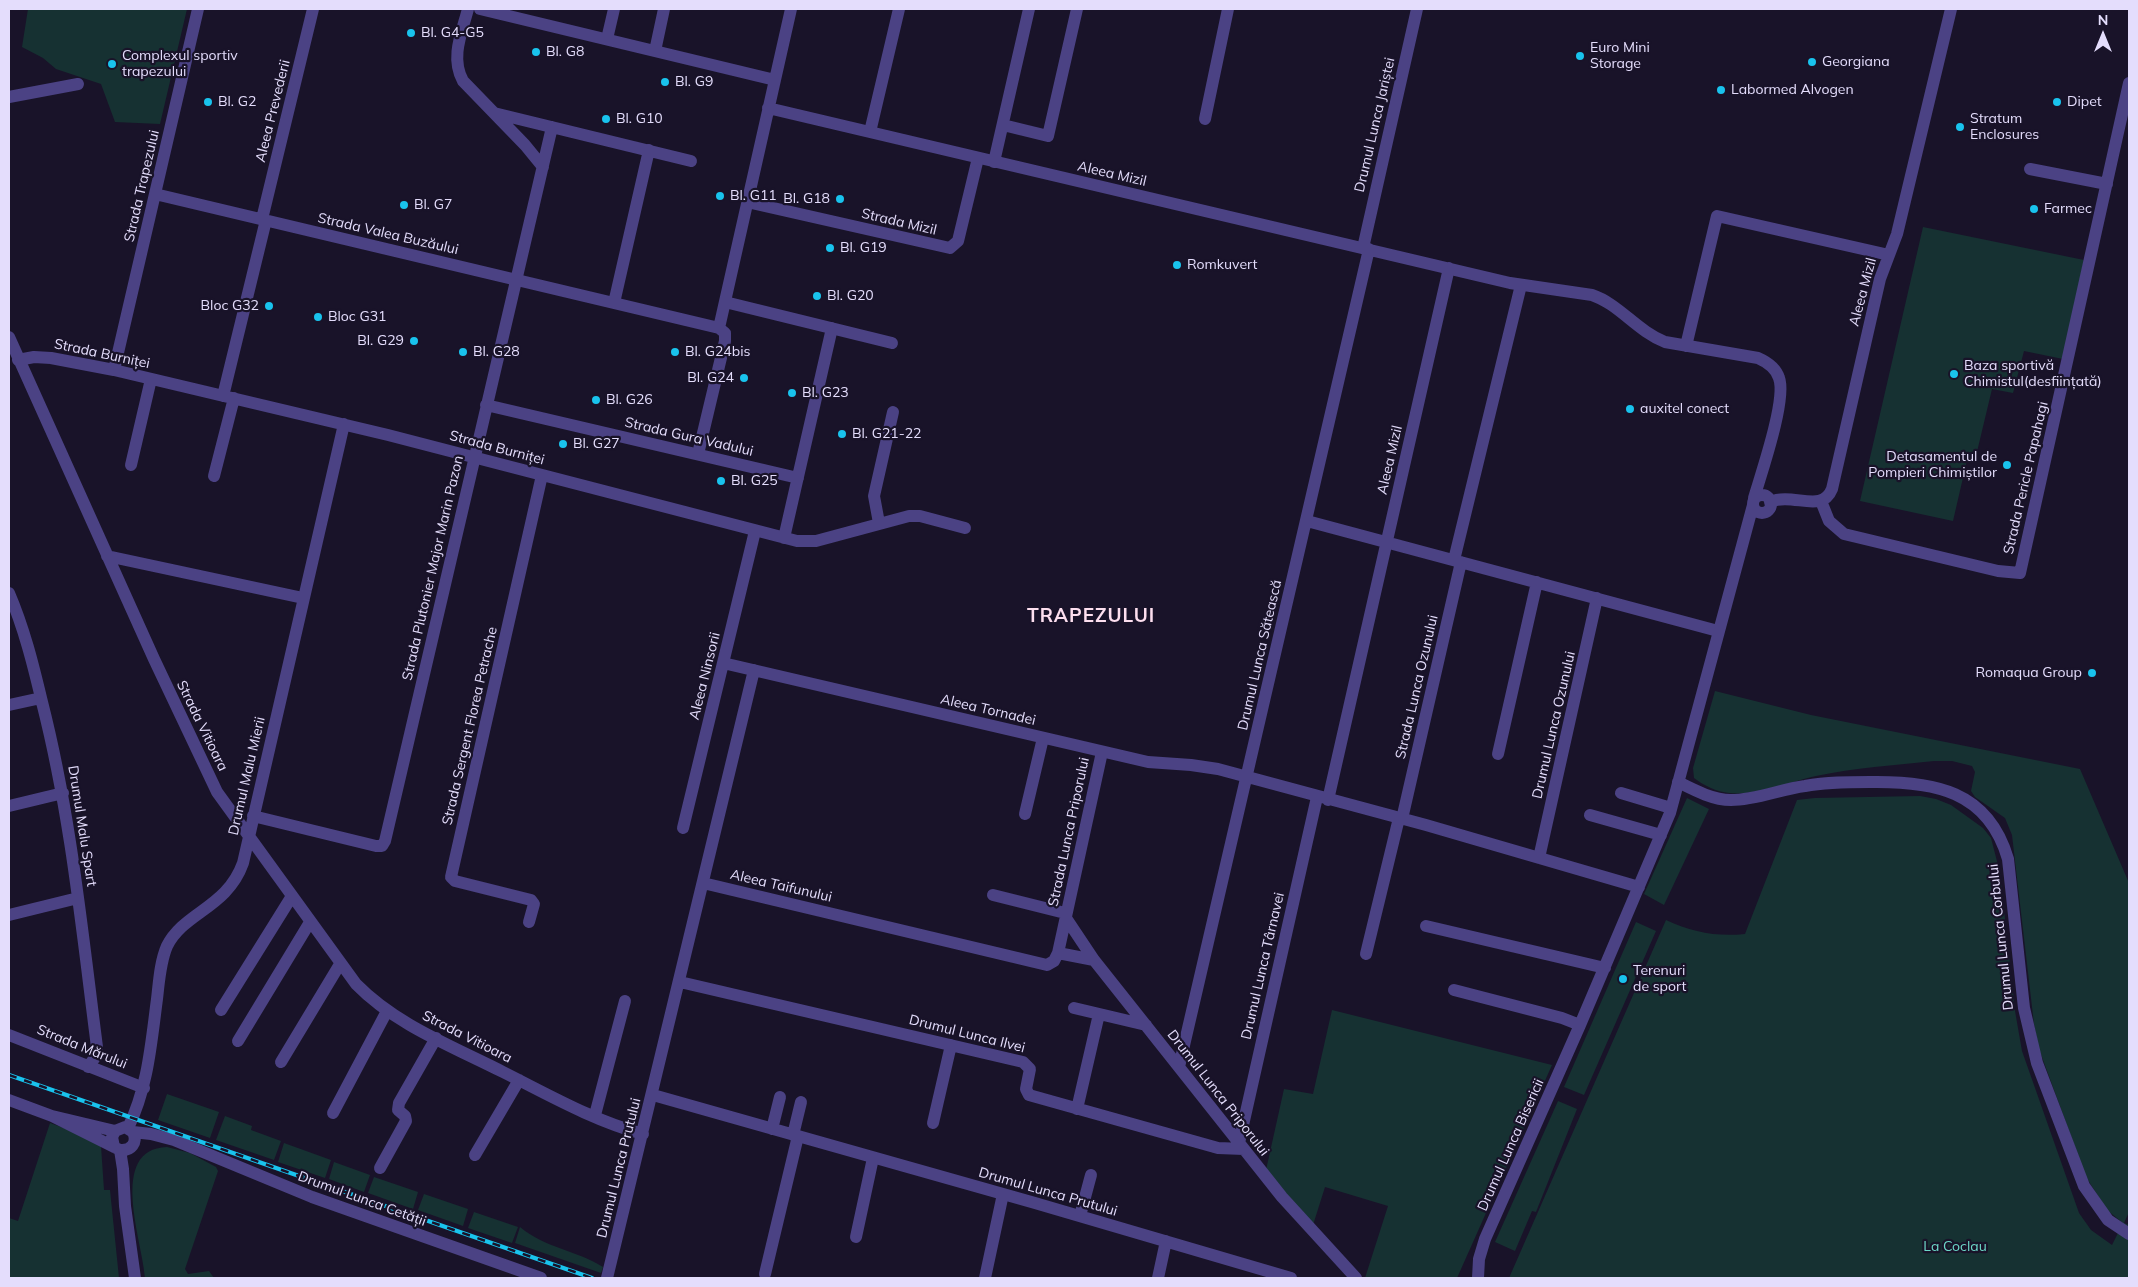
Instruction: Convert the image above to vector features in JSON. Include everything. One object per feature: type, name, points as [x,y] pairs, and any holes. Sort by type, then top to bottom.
[{"type":"street","name":"Strada Trapezului","points":[[114,370],[198,9]]},
{"type":"street","name":"Aleea Prevederii","points":[[214,476],[264,220],[313,9]]},
{"type":"street","points":[[468,9],[457,57],[458,72],[463,80],[543,167]]},
{"type":"street","points":[[480,9],[775,80]]},
{"type":"street","points":[[606,39],[614,9]]},
{"type":"street","points":[[655,51],[664,9]]},
{"type":"street","points":[[698,454],[725,341],[725,333],[719,328],[792,9]]},
{"type":"street","points":[[870,132],[899,9]]},
{"type":"street","points":[[994,162],[1029,9]]},
{"type":"street","points":[[1003,125],[1048,136],[1077,9]]},
{"type":"street","points":[[1204,119],[1228,9]]},
{"type":"street","name":"Drumul Lunca Jariștei","points":[[1366,249],[1416,9]]},
{"type":"street","name":"Aleea Mizil","points":[[1821,501],[1829,495],[1833,484],[1880,279],[1897,234],[1952,9]]},
{"type":"street","name":"Strada Pericle Papahagi","points":[[1821,501],[1829,521],[1844,534],[1998,571],[2020,573],[2129,83]]},
{"type":"street","points":[[9,97],[78,84]]},
{"type":"street","name":"Aleea Mizil","points":[[768,108],[1521,285],[1597,297],[1651,336],[1665,342],[1758,358],[1772,366],[1780,379],[1779,405],[1739,555]]},
{"type":"street","points":[[494,113],[691,160]]},
{"type":"street","name":"Strada Plutonier Major Marin Pazon","points":[[253,816],[376,846],[382,846],[385,842],[552,127]]},
{"type":"street","points":[[614,303],[649,150]]},
{"type":"street","name":"Strada Mizil","points":[[747,202],[950,248],[958,241],[978,158]]},
{"type":"street","points":[[2030,169],[2107,184]]},
{"type":"street","name":"Strada Valea Buzăului","points":[[155,194],[719,328]]},
{"type":"street","points":[[1686,346],[1717,216],[1889,256]]},
{"type":"street","name":"Drumul Lunca Sătească","points":[[1179,1067],[1307,521],[1366,249]]},
{"type":"street","name":"Aleea Mizil","points":[[1387,542],[1449,268]]},
{"type":"street","name":"Strada Lunca Ozunului","points":[[1366,954],[1400,819],[1521,285]]},
{"type":"street","points":[[725,302],[892,342]]},
{"type":"street","points":[[784,538],[832,328]]},
{"type":"street","name":"Strada Vitioara","points":[[9,337],[106,556],[212,781],[340,964],[366,994],[387,1011],[519,1080],[595,1116],[643,1134]]},
{"type":"street","name":"Strada Burniței","points":[[18,360],[34,357],[51,358],[114,370],[344,424],[784,538],[816,541],[879,523],[914,516],[965,528]]},
{"type":"street","points":[[131,464],[151,379]]},
{"type":"street","name":"Strada Gura Vadului","points":[[486,405],[798,478]]},
{"type":"street","points":[[879,523],[874,496],[893,412]]},
{"type":"street","name":"Drumul Malu Mierii","points":[[124,1140],[144,1088],[161,969],[167,948],[176,934],[230,889],[239,873],[344,424]]},
{"type":"street","name":"Strada Sergent Florea Petrache","points":[[529,922],[534,904],[531,900],[455,881],[452,877],[542,475]]},
{"type":"street","points":[[1754,502],[1764,495],[1767,507]]},
{"type":"street","points":[[1307,521],[1718,631],[1739,555],[1767,507],[1786,498],[1813,502],[1821,501]]},
{"type":"street","name":"Aleea Ninsorii","points":[[683,828],[755,531]]},
{"type":"street","points":[[1322,799],[1387,542]]},
{"type":"street","points":[[106,556],[303,598]]},
{"type":"street","points":[[1498,754],[1537,582]]},
{"type":"street","name":"Drumul Malu Spart","points":[[9,593],[26,636],[63,793],[97,1047],[96,1056],[88,1066]]},
{"type":"street","name":"Drumul Lunca Ozunului","points":[[1539,858],[1597,598]]},
{"type":"street","name":"Drumul Lunca Bisericii","points":[[1478,1278],[1479,1259],[1485,1240],[1580,1026],[1661,835],[1671,808],[1718,631]]},
{"type":"street","name":"Aleea Tornadei","points":[[723,663],[1102,752],[1159,764],[1205,767],[1248,777]]},
{"type":"street","points":[[652,1095],[754,670]]},
{"type":"street","points":[[9,705],[41,698]]},
{"type":"street","points":[[1025,814],[1043,738]]},
{"type":"street","name":"Strada Lunca Priporului","points":[[1066,916],[1102,752]]},
{"type":"street","points":[[1248,777],[1539,858],[1639,888]]},
{"type":"street","name":"Drumul Lunca Corbului","points":[[1678,782],[1705,795],[1731,800],[1822,783],[1911,783],[1931,786],[1954,793],[1969,801],[1986,816],[2000,836],[2008,859],[2024,1008],[2037,1063],[2084,1186],[2108,1220],[2129,1234]]},
{"type":"street","points":[[9,806],[63,793]]},
{"type":"street","points":[[1621,793],[1671,808]]},
{"type":"street","name":"Drumul Lunca Târnavei","points":[[1242,1146],[1322,799]]},
{"type":"street","points":[[1590,815],[1661,835]]},
{"type":"street","name":"Aleea Taifunului","points":[[703,883],[1046,965],[1054,960],[1058,953]]},
{"type":"street","points":[[993,895],[1066,916],[1058,953],[1094,960]]},
{"type":"street","points":[[221,1010],[292,896]]},
{"type":"street","points":[[9,915],[78,898]]},
{"type":"street","name":"Drumul Lunca Priporului","points":[[1066,916],[1094,960],[1282,1197],[1356,1278]]},
{"type":"street","points":[[238,1041],[310,922]]},
{"type":"street","points":[[1426,926],[1605,968]]},
{"type":"street","points":[[281,1062],[340,964]]},
{"type":"street","name":"Drumul Lunca Ilvei","points":[[680,982],[1023,1062],[1030,1070],[1026,1089],[1028,1094],[1218,1148],[1242,1146]]},
{"type":"street","points":[[1454,990],[1548,1014],[1580,1026]]},
{"type":"street","points":[[595,1116],[625,1001]]},
{"type":"street","points":[[1074,1008],[1146,1025]]},
{"type":"street","points":[[333,1113],[387,1011]]},
{"type":"street","points":[[1077,1109],[1099,1014]]},
{"type":"street","name":"Strada Mărului","points":[[9,1035],[144,1088]]},
{"type":"street","points":[[380,1168],[406,1121],[405,1116],[398,1110],[399,1103],[436,1038]]},
{"type":"street","points":[[933,1123],[951,1045]]},
{"type":"street","points":[[475,1155],[519,1080]]},
{"type":"street","name":"Drumul Lunca Prutului","points":[[607,1278],[652,1095],[1080,1216],[1291,1278]]},
{"type":"street","points":[[772,1129],[780,1097]]},
{"type":"street","name":"Drumul Lunca Cetății","points":[[9,1100],[124,1140],[151,1134],[174,1140],[288,1188],[541,1278]]},
{"type":"street","points":[[765,1274],[801,1102]]},
{"type":"street","points":[[124,1140],[124,1197],[135,1278]]},
{"type":"street","points":[[856,1238],[873,1158]]},
{"type":"street","points":[[1080,1216],[1092,1175]]},
{"type":"street","points":[[985,1278],[1003,1194]]},
{"type":"street","points":[[1158,1278],[1166,1242]]},
{"type":"green space","name":"Complexul sportiv trapezului","points":[[28,9],[187,9],[160,124],[115,122],[101,84],[56,69],[43,58],[22,47]]},
{"type":"green space","name":"Baza sportivă Chimistul(desființată)","points":[[1923,227],[2084,260],[2063,359],[2024,351],[2013,393],[1992,389],[1976,456],[1968,456],[1953,521],[1860,501]]},
{"type":"green space","name":"La Coclau","points":[[1715,691],[1811,715],[2080,769],[2129,883],[2129,1212],[2124,1223],[2129,1225],[2129,1278],[1509,1278],[1666,920],[1704,933],[1724,935],[1745,934],[1797,800],[1815,798],[1920,796],[1936,799],[1951,805],[1983,828],[1991,838],[2000,873],[2015,1011],[2022,1051],[2079,1213],[2091,1230],[2112,1245],[2123,1223],[2107,1210],[2086,1177],[2039,1049],[2034,1024],[2012,835],[2005,818],[1975,797],[1971,791],[1975,772],[1972,766],[1952,761],[1890,765],[1816,776],[1749,792],[1729,793],[1720,791],[1706,786],[1694,778],[1693,768]]},
{"type":"green space","points":[[1687,798],[1709,809],[1664,905],[1644,894]]},
{"type":"green space","name":"Terenuri de sport","points":[[1636,922],[1656,931],[1584,1095],[1564,1087]]},
{"type":"green space","points":[[1332,1010],[1552,1065],[1457,1278],[1365,1278],[1388,1206],[1325,1187],[1313,1225],[1266,1170],[1284,1089],[1313,1094]]},
{"type":"green space","points":[[167,1094],[219,1112],[210,1138],[158,1120]]},
{"type":"green space","points":[[1558,1101],[1577,1109],[1536,1212],[1532,1211],[1515,1251],[1495,1242]]},
{"type":"green space","points":[[225,1116],[252,1126],[251,1130],[281,1141],[274,1160],[216,1140]]},
{"type":"green space","points":[[50,1123],[75,1132],[101,1146],[104,1190],[110,1190],[119,1278],[9,1278],[9,1218],[18,1221]]},
{"type":"green space","points":[[284,1143],[331,1160],[325,1178],[278,1162]]},
{"type":"green space","points":[[167,1147],[190,1153],[216,1167],[218,1171],[185,1269],[188,1274],[209,1271],[214,1278],[145,1278],[135,1221],[133,1180],[138,1163],[149,1152]]},
{"type":"green space","points":[[334,1162],[370,1175],[364,1192],[329,1179]]},
{"type":"green space","points":[[374,1177],[418,1192],[413,1209],[368,1193]]},
{"type":"green space","points":[[424,1194],[468,1209],[463,1226],[418,1210]]},
{"type":"green space","points":[[474,1212],[518,1227],[512,1243],[468,1228]]},
{"type":"green space","points":[[520,1227],[540,1240],[593,1261],[603,1267],[601,1273],[515,1243]]},
{"type":"railway","points":[[9,1075],[592,1278]]},
{"type":"place","name":"Bl. G4-G5","points":[[411,33]]},
{"type":"place","name":"Bl. G8","points":[[536,52]]},
{"type":"place","name":"Euro Mini Storage","points":[[1580,56]]},
{"type":"place","name":"Georgiana","points":[[1812,62]]},
{"type":"place","name":"Complexul sportiv trapezului","points":[[112,64]]},
{"type":"place","name":"Bl. G9","points":[[665,82]]},
{"type":"place","name":"Labormed Alvogen","points":[[1721,90]]},
{"type":"place","name":"Bl. G2","points":[[208,102]]},
{"type":"place","name":"Dipet","points":[[2057,102]]},
{"type":"place","name":"Bl. G10","points":[[606,119]]},
{"type":"place","name":"Stratum Enclosures","points":[[1960,127]]},
{"type":"place","name":"Bl. G11","points":[[720,196]]},
{"type":"place","name":"Bl. G18","points":[[840,199]]},
{"type":"place","name":"Bl. G7","points":[[404,205]]},
{"type":"place","name":"Farmec","points":[[2034,209]]},
{"type":"place","name":"Bl. G19","points":[[830,248]]},
{"type":"place","name":"Romkuvert","points":[[1177,265]]},
{"type":"place","name":"Bl. G20","points":[[817,296]]},
{"type":"place","name":"Bloc G32","points":[[269,306]]},
{"type":"place","name":"Bloc G31","points":[[318,317]]},
{"type":"place","name":"Bl. G29","points":[[414,341]]},
{"type":"place","name":"Bl. G28","points":[[463,352]]},
{"type":"place","name":"Bl. G24bis","points":[[675,352]]},
{"type":"place","name":"Baza sportivă Chimistul(desființată)","points":[[1954,374]]},
{"type":"place","name":"Bl. G24","points":[[744,378]]},
{"type":"place","name":"Bl. G23","points":[[792,393]]},
{"type":"place","name":"Bl. G26","points":[[596,400]]},
{"type":"place","name":"auxitel conect","points":[[1630,409]]},
{"type":"place","name":"Bl. G21-22","points":[[842,434]]},
{"type":"place","name":"Bl. G27","points":[[563,444]]},
{"type":"place","name":"Detasamentul de Pompieri Chimiștilor","points":[[2007,465]]},
{"type":"place","name":"Bl. G25","points":[[721,481]]},
{"type":"place","name":"Romaqua Group","points":[[2092,673]]},
{"type":"place","name":"Terenuri de sport","points":[[1623,979]]},
{"type":"district","name":"TRAPEZULUI","points":[[1091,616]]}]
